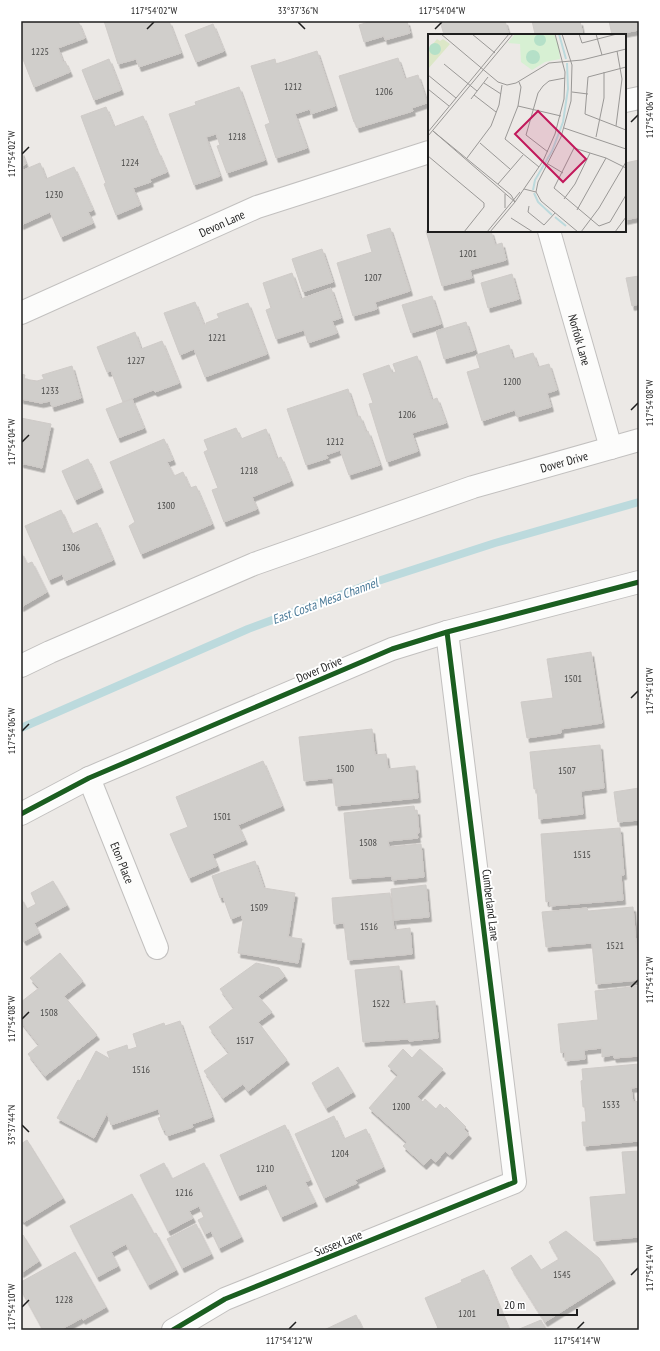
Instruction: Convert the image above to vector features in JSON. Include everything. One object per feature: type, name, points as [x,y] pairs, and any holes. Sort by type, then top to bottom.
[{"type":"street","points":[[626,101],[639,98]]},
{"type":"street","name":"Devon Lane","points":[[21,313],[257,207],[428,152]]},
{"type":"street","name":"Norfolk Lane","points":[[549,232],[611,448]]},
{"type":"street","name":"Dover Drive","points":[[21,666],[254,564],[473,487],[639,440]]},
{"type":"street","name":"Dover Drive","points":[[21,814],[89,778],[392,649],[447,632],[639,582]]},
{"type":"street","name":"Cumberland Lane","points":[[447,632],[515,1182]]},
{"type":"street","name":"Eton Place","points":[[89,778],[157,948]]},
{"type":"street","name":"Sussex Lane","points":[[172,1330],[225,1299],[515,1182]]},
{"type":"building","points":[[21,21],[78,21],[85,38],[58,48],[63,62],[65,61],[70,72],[34,87],[21,54]]},
{"type":"building","points":[[104,21],[169,21],[181,53],[139,67],[136,59],[118,64]]},
{"type":"building","points":[[372,21],[407,21],[410,33],[385,40],[384,36],[364,42],[359,25]]},
{"type":"building","points":[[440,21],[505,21],[509,34],[444,34]]},
{"type":"building","points":[[532,21],[580,21],[583,34],[535,34]]},
{"type":"building","points":[[609,21],[639,21],[639,30],[612,34]]},
{"type":"building","points":[[213,24],[224,51],[196,62],[185,35]]},
{"type":"building","points":[[317,51],[335,106],[311,114],[310,109],[295,114],[307,148],[276,158],[265,125],[270,123],[251,66],[275,59],[276,64]]},
{"type":"building","points":[[398,58],[405,79],[418,75],[427,103],[412,108],[413,111],[357,128],[339,76]]},
{"type":"building","points":[[109,59],[121,90],[94,100],[82,70]]},
{"type":"building","points":[[239,87],[265,160],[227,173],[217,146],[220,145],[216,134],[206,137],[220,176],[194,185],[169,114],[196,105],[195,102]]},
{"type":"building","points":[[106,107],[114,127],[143,116],[167,172],[150,179],[151,182],[133,188],[140,205],[116,215],[104,184],[106,183],[81,116]]},
{"type":"building","points":[[21,151],[26,164],[21,166]]},
{"type":"building","points":[[639,160],[639,217],[626,220],[626,163]]},
{"type":"building","points":[[40,163],[46,179],[74,167],[93,210],[88,212],[93,223],[61,237],[50,212],[21,225],[21,171]]},
{"type":"building","points":[[390,228],[410,291],[375,302],[377,309],[353,316],[337,263],[372,252],[367,235]]},
{"type":"building","points":[[426,231],[491,232],[495,245],[502,243],[506,260],[470,270],[472,278],[442,286]]},
{"type":"building","points":[[322,249],[333,282],[303,292],[292,259]]},
{"type":"building","points":[[292,273],[301,299],[331,288],[341,318],[332,321],[337,333],[308,343],[304,330],[276,339],[266,310],[271,308],[263,283]]},
{"type":"building","points":[[512,274],[519,299],[488,308],[481,283]]},
{"type":"building","points":[[639,276],[639,304],[632,306],[626,278]]},
{"type":"building","points":[[432,296],[441,324],[411,333],[402,305]]},
{"type":"building","points":[[195,302],[204,325],[219,318],[217,314],[248,303],[267,354],[205,377],[194,349],[180,355],[164,313]]},
{"type":"building","points":[[466,322],[475,350],[444,359],[436,331]]},
{"type":"building","points":[[135,332],[141,349],[162,341],[179,383],[155,392],[153,390],[123,402],[111,371],[107,372],[97,347]]},
{"type":"building","points":[[509,345],[513,359],[533,353],[538,367],[549,364],[557,390],[547,393],[551,407],[517,417],[515,410],[482,421],[467,372],[480,368],[476,355]]},
{"type":"building","points":[[417,356],[432,400],[437,398],[446,423],[412,433],[418,451],[387,462],[369,404],[373,403],[363,374],[389,365],[392,373],[396,372],[393,364]]},
{"type":"building","points":[[72,366],[81,398],[52,407],[50,401],[41,403],[21,399],[21,374],[25,375],[24,379],[37,381],[44,379],[42,375]]},
{"type":"building","points":[[348,389],[357,417],[360,416],[366,432],[368,431],[380,465],[349,475],[340,450],[326,455],[328,458],[306,465],[287,409]]},
{"type":"building","points":[[132,399],[144,428],[118,438],[106,409]]},
{"type":"building","points":[[21,418],[51,424],[42,468],[21,463]]},
{"type":"building","points":[[236,428],[241,439],[266,429],[277,459],[281,457],[291,481],[252,497],[257,509],[224,522],[212,490],[218,488],[204,452],[208,450],[204,440]]},
{"type":"building","points":[[164,439],[173,460],[167,462],[174,476],[183,472],[190,488],[196,486],[212,524],[141,554],[129,526],[135,522],[110,462]]},
{"type":"building","points":[[88,459],[101,488],[75,500],[62,471]]},
{"type":"building","points":[[61,510],[72,534],[97,523],[113,560],[65,581],[62,574],[49,580],[25,526]]},
{"type":"building","points":[[21,552],[27,564],[32,562],[47,592],[21,607]]},
{"type":"building","points":[[591,652],[602,723],[561,729],[561,733],[527,738],[521,702],[553,698],[547,659]]},
{"type":"building","points":[[372,729],[375,755],[386,754],[388,769],[415,766],[418,798],[336,806],[333,778],[304,781],[299,737]]},
{"type":"building","points":[[600,745],[604,788],[581,791],[583,814],[539,819],[537,789],[534,789],[530,752]]},
{"type":"building","points":[[263,761],[282,806],[238,825],[245,840],[212,854],[217,866],[189,878],[170,834],[188,827],[176,797]]},
{"type":"building","points":[[639,788],[639,820],[618,822],[614,792]]},
{"type":"building","points":[[414,806],[415,811],[417,810],[418,838],[388,841],[389,847],[421,844],[424,877],[392,880],[392,876],[350,879],[344,813]]},
{"type":"building","points":[[620,828],[624,875],[621,875],[623,900],[550,906],[550,901],[546,902],[541,834]]},
{"type":"building","points":[[255,861],[264,888],[295,893],[288,937],[302,939],[298,963],[238,953],[243,921],[241,915],[231,919],[223,897],[220,898],[212,876]]},
{"type":"building","points":[[53,881],[67,905],[34,923],[39,933],[24,941],[21,936],[21,898],[27,909],[36,904],[31,893]]},
{"type":"building","points":[[426,885],[429,917],[394,920],[391,889]]},
{"type":"building","points":[[390,893],[394,930],[410,928],[412,954],[348,960],[344,923],[334,924],[332,898]]},
{"type":"building","points":[[633,907],[639,980],[596,984],[592,943],[546,947],[542,912],[587,908],[588,911]]},
{"type":"building","points":[[60,953],[83,981],[64,996],[97,1035],[45,1076],[28,1054],[39,1045],[21,1022],[21,1002],[39,988],[30,978]]},
{"type":"building","points":[[256,963],[279,968],[285,976],[258,996],[272,1012],[258,1022],[287,1060],[248,1091],[243,1084],[223,1098],[204,1071],[229,1053],[209,1027],[234,1008],[220,989]]},
{"type":"building","points":[[399,966],[403,1004],[435,1001],[438,1038],[409,1041],[408,1039],[363,1042],[355,970]]},
{"type":"building","points":[[639,986],[639,1056],[614,1058],[613,1055],[602,1057],[602,1048],[584,1050],[585,1059],[565,1061],[565,1052],[561,1053],[558,1024],[598,1020],[595,991]]},
{"type":"building","points":[[180,1021],[212,1117],[192,1124],[193,1127],[167,1136],[158,1118],[161,1117],[158,1109],[111,1125],[107,1113],[94,1138],[57,1118],[78,1080],[80,1081],[96,1051],[110,1059],[107,1052],[127,1045],[128,1050],[137,1047],[133,1034],[164,1023],[165,1026]]},
{"type":"building","points":[[403,1049],[412,1058],[420,1049],[443,1069],[417,1097],[423,1102],[425,1099],[436,1109],[440,1104],[445,1109],[446,1107],[466,1127],[464,1129],[469,1134],[450,1155],[445,1151],[436,1162],[431,1158],[424,1165],[403,1146],[407,1142],[369,1108],[398,1075],[388,1066]]},
{"type":"building","points":[[639,1064],[639,1087],[631,1088],[633,1102],[639,1101],[639,1141],[584,1146],[582,1122],[586,1122],[581,1081],[583,1080],[582,1069]]},
{"type":"building","points":[[338,1067],[353,1092],[326,1108],[312,1083]]},
{"type":"building","points":[[334,1116],[344,1139],[366,1129],[383,1167],[355,1180],[357,1183],[324,1198],[295,1134]]},
{"type":"building","points":[[285,1125],[310,1180],[305,1182],[315,1202],[281,1217],[266,1184],[238,1196],[220,1155]]},
{"type":"building","points":[[27,1140],[63,1198],[24,1222],[22,1219],[21,1220],[21,1144]]},
{"type":"building","points":[[639,1151],[639,1237],[594,1241],[590,1197],[626,1194],[622,1152]]},
{"type":"building","points":[[164,1163],[172,1179],[204,1163],[241,1237],[219,1248],[211,1231],[205,1234],[198,1220],[204,1217],[199,1206],[189,1211],[193,1218],[168,1231],[140,1175]]},
{"type":"building","points":[[132,1194],[154,1234],[156,1233],[176,1270],[148,1285],[126,1244],[111,1252],[118,1266],[97,1277],[70,1226]]},
{"type":"building","points":[[196,1224],[211,1254],[182,1268],[167,1239]]},
{"type":"building","points":[[566,1231],[599,1258],[613,1279],[545,1322],[511,1268],[531,1255],[541,1270],[559,1259],[549,1242]]},
{"type":"building","points":[[23,1235],[39,1261],[21,1273],[21,1236]]},
{"type":"building","points":[[75,1252],[106,1307],[83,1320],[82,1318],[60,1330],[43,1330],[21,1290],[21,1282]]},
{"type":"building","points":[[484,1270],[509,1330],[433,1330],[438,1328],[425,1298],[462,1282],[461,1280]]},
{"type":"building","points":[[356,1315],[363,1330],[324,1330]]},
{"type":"building","points":[[541,1320],[546,1330],[517,1330]]},
{"type":"waterway","name":"East Costa Mesa Channel","points":[[21,728],[248,629],[378,581],[495,543],[639,502]]},
{"type":"cycle path","points":[[21,814],[89,778],[392,649],[447,632],[639,582]]},
{"type":"cycle path","points":[[173,1330],[225,1299],[515,1182],[447,632]]}]
